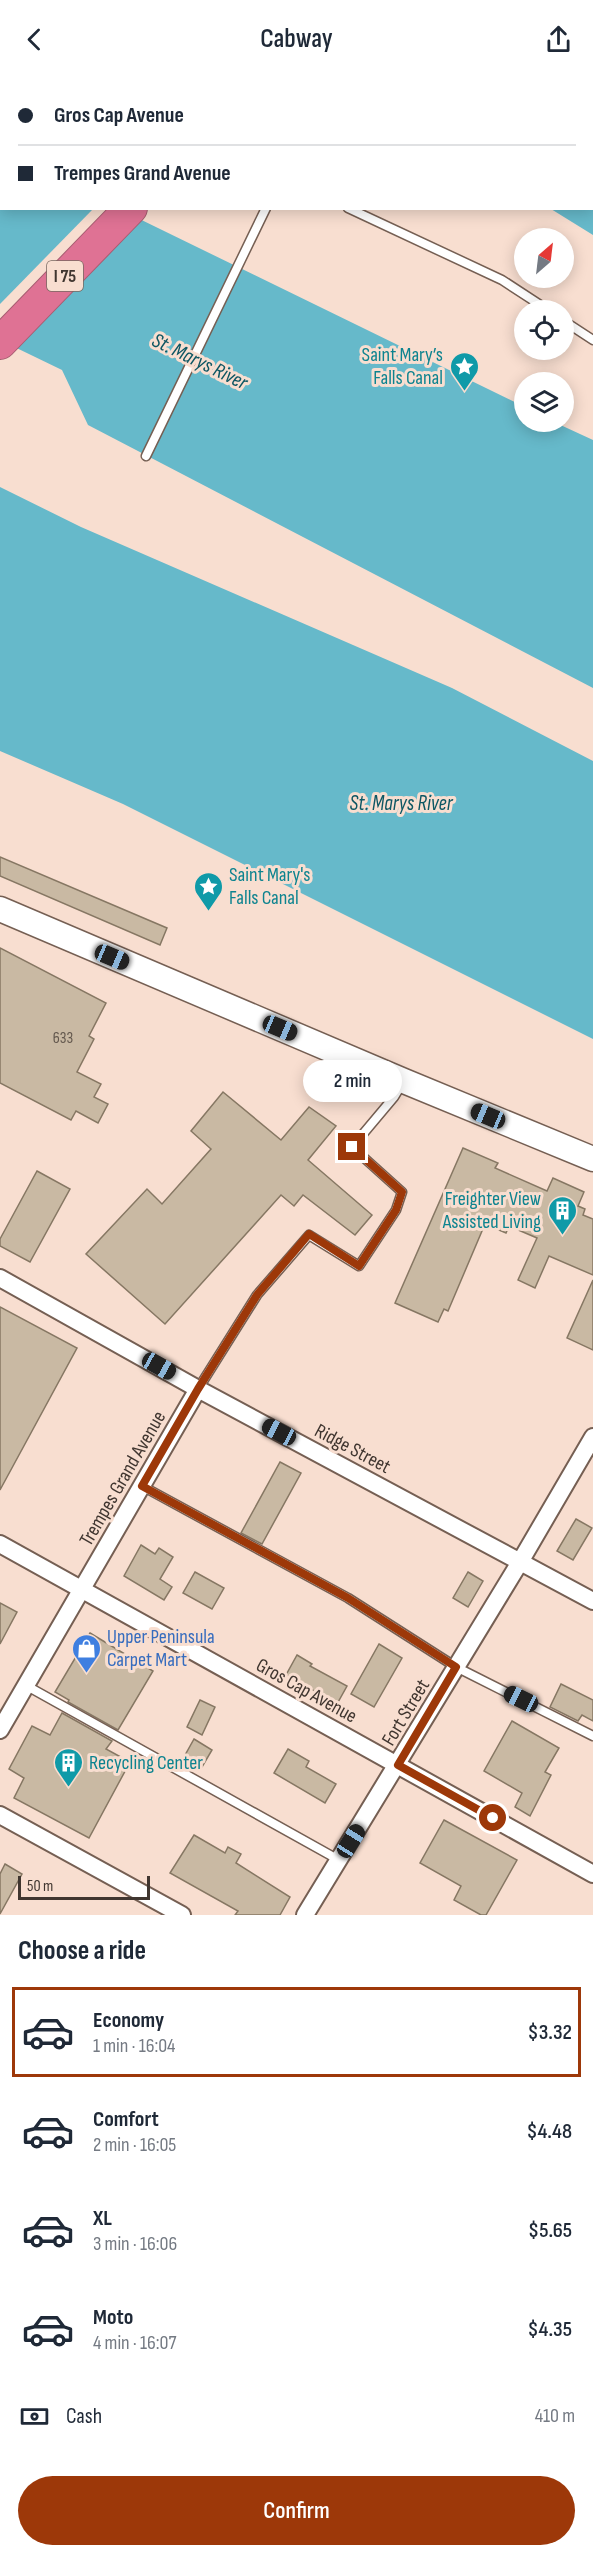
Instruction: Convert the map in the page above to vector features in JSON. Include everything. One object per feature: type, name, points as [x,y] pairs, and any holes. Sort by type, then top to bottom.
[{"type":"highway","name":"I 75","points":[[0,343],[129,210]]},
{"type":"street","points":[[0,909],[593,1159]]},
{"type":"street","name":"Ridge Street","points":[[0,1278],[198,1389],[593,1601]]},
{"type":"street","name":"Trempes Grand Avenue","points":[[0,1730],[198,1389]]},
{"type":"street","name":"Fort Street","points":[[305,1915],[398,1765],[593,1437]]},
{"type":"street","name":"Gros Cap Avenue","points":[[0,1544],[593,1874]]},
{"type":"street","points":[[0,1815],[182,1915]]},
{"type":"lane","points":[[146,456],[265,210]]},
{"type":"lane","points":[[352,210],[502,280],[533,300]]},
{"type":"lane","points":[[574,328],[593,340]]},
{"type":"lane","name":"Trempes Grand Avenue","points":[[198,1389],[257,1295],[309,1234],[359,1266],[396,1210],[402,1192],[352,1147],[394,1097],[404,1081]]},
{"type":"lane","points":[[142,1486],[348,1598],[456,1667],[593,1736]]},
{"type":"lane","points":[[27,1686],[339,1860]]},
{"type":"water","name":"St. Marys River","points":[[0,210],[121,210],[514,402],[514,432],[574,431],[593,440],[593,688],[88,425],[62,370],[0,340]]},
{"type":"water","points":[[553,210],[593,210],[593,235]]},
{"type":"water","name":"St. Marys River","points":[[0,487],[81,527],[452,688],[593,761],[593,1039],[123,804],[0,751]]},
{"type":"pier","points":[[92,210],[124,210],[0,343],[0,304]]},
{"type":"building","points":[[0,857],[167,928],[160,945],[0,876]]},
{"type":"building","points":[[0,948],[106,1003],[89,1036],[94,1039],[77,1072],[101,1084],[94,1097],[108,1104],[98,1123],[76,1111],[71,1120],[0,1083]]},
{"type":"building","points":[[223,1092],[281,1140],[309,1107],[336,1126],[308,1160],[372,1215],[355,1235],[303,1195],[294,1206],[281,1195],[165,1324],[86,1254],[147,1189],[162,1204],[211,1149],[191,1131]]},
{"type":"building","name":"Freighter View Assisted Living","points":[[463,1148],[498,1163],[495,1168],[547,1191],[553,1178],[584,1192],[578,1206],[585,1209],[583,1215],[593,1219],[593,1275],[549,1256],[535,1288],[518,1280],[537,1238],[509,1226],[506,1233],[485,1224],[448,1311],[444,1309],[438,1322],[395,1303]]},
{"type":"building","points":[[37,1171],[70,1189],[30,1262],[0,1246],[0,1239]]},
{"type":"building","points":[[593,1280],[593,1350],[567,1338]]},
{"type":"building","points":[[0,1307],[77,1348],[0,1490]]},
{"type":"building","points":[[280,1462],[301,1473],[262,1544],[241,1533]]},
{"type":"building","points":[[576,1519],[592,1528],[573,1560],[557,1551]]},
{"type":"building","points":[[141,1545],[155,1554],[159,1548],[173,1557],[160,1579],[172,1587],[164,1600],[124,1576]]},
{"type":"building","points":[[195,1572],[224,1588],[212,1609],[183,1593]]},
{"type":"building","points":[[468,1572],[483,1581],[468,1607],[453,1598]]},
{"type":"building","points":[[0,1603],[17,1612],[0,1644]]},
{"type":"building","points":[[90,1633],[153,1671],[118,1730],[68,1702],[69,1700],[55,1692]]},
{"type":"building","points":[[379,1644],[402,1658],[374,1707],[351,1694]]},
{"type":"building","points":[[297,1655],[312,1664],[310,1666],[347,1686],[337,1704],[286,1675]]},
{"type":"building","points":[[561,1684],[593,1700],[593,1721],[582,1715],[578,1721],[550,1707]]},
{"type":"building","points":[[200,1700],[215,1707],[202,1735],[187,1727]]},
{"type":"building","name":"Recycling Center","points":[[62,1713],[112,1741],[106,1749],[130,1762],[89,1838],[14,1798],[24,1778],[9,1769],[32,1726],[50,1735]]},
{"type":"building","points":[[512,1721],[559,1748],[545,1772],[551,1775],[530,1816],[515,1807],[522,1793],[484,1771]]},
{"type":"building","points":[[194,1739],[212,1750],[202,1767],[184,1757]]},
{"type":"building","points":[[288,1749],[309,1761],[306,1767],[336,1784],[325,1803],[274,1773]]},
{"type":"building","points":[[444,1820],[517,1860],[486,1915],[481,1915],[454,1900],[461,1886],[420,1863]]},
{"type":"building","points":[[194,1835],[225,1853],[228,1847],[241,1854],[236,1863],[290,1897],[280,1915],[235,1915],[238,1911],[170,1873]]},
{"type":"building","points":[[5,1864],[22,1874],[0,1914],[0,1874]]},
{"type":"place","name":"Saint Mary’s Falls Canal","points":[[464,392]]},
{"type":"place","name":"Saint Mary's Falls Canal","points":[[208,912]]},
{"type":"place","name":"Freighter View Assisted Living","points":[[562,1236]]},
{"type":"place","name":"Upper Peninsula Carpet Mart","points":[[86,1674]]},
{"type":"place","name":"Recycling Center","points":[[68,1788]]},
{"type":"route","points":[[352,1147],[402,1192],[396,1210],[359,1266],[309,1234],[257,1295],[198,1389],[142,1486],[348,1598],[456,1667],[398,1765],[493,1818]]}]
